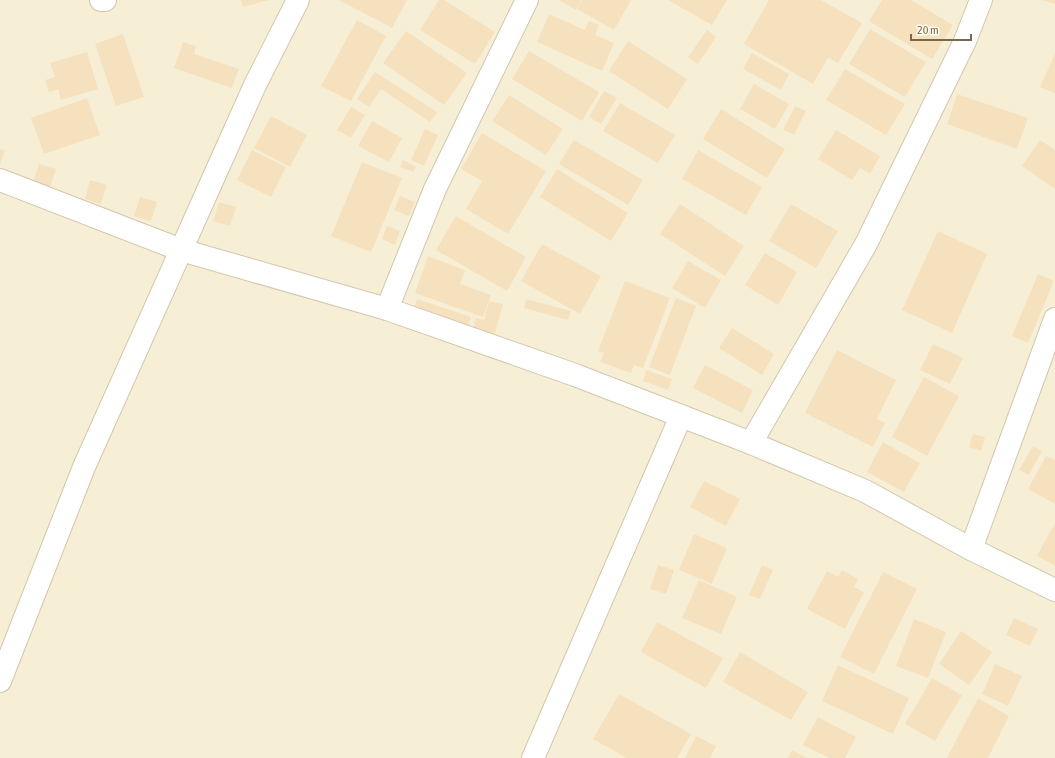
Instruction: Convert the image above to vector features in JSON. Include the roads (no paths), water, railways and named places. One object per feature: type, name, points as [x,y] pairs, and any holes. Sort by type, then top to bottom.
[{"type":"street","points":[[0,681],[84,466],[255,85],[298,0]]},
{"type":"street","points":[[387,309],[435,189],[492,75],[527,0]]},
{"type":"street","points":[[752,443],[866,244],[965,41],[981,0]]},
{"type":"street","points":[[0,180],[181,250],[387,309],[575,375],[752,443],[865,491],[971,549],[1055,590]]},
{"type":"street","points":[[971,549],[1055,319]]},
{"type":"street","points":[[533,758],[681,416]]}]
